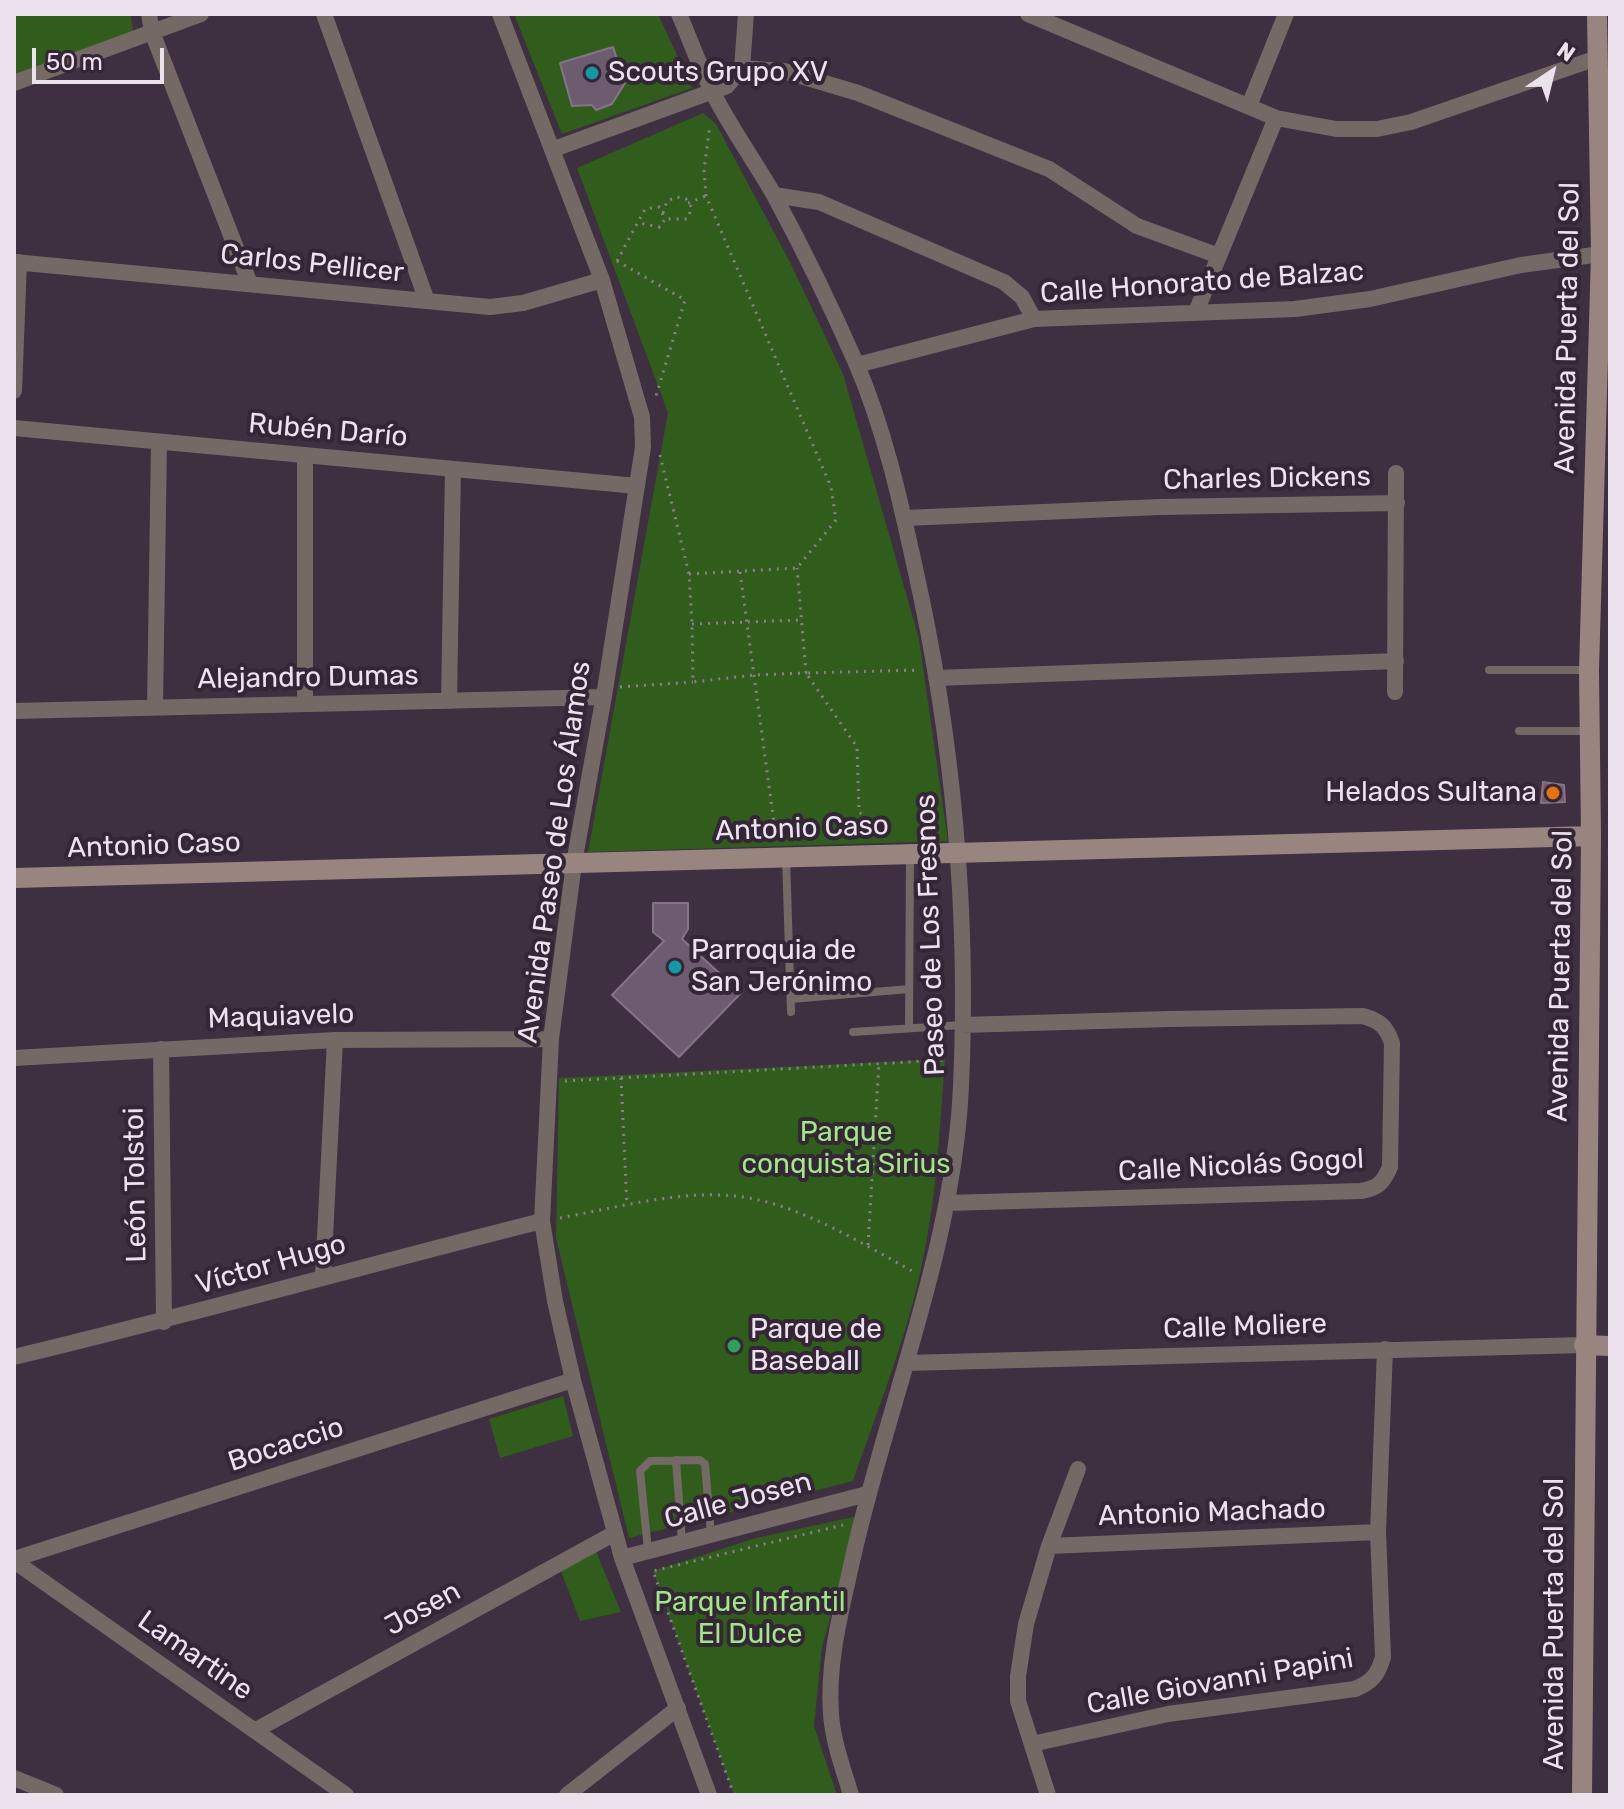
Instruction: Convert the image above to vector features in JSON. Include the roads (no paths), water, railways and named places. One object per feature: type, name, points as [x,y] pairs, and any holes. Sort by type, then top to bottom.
[{"type":"main road","name":"Avenida Puerta del Sol","points":[[1585,1795],[1584,1345],[1591,836],[1589,670],[1601,254],[1597,14]]},
{"type":"main road","points":[[1601,254],[1610,297]]},
{"type":"main road","points":[[1593,478],[1600,463],[1610,454]]},
{"type":"main road","name":"Antonio Caso","points":[[14,878],[1591,836]]},
{"type":"main road","points":[[1584,1345],[1610,1346]]},
{"type":"street","points":[[149,14],[152,32],[250,284]]},
{"type":"street","points":[[14,83],[201,14]]},
{"type":"street","points":[[324,14],[427,301]]},
{"type":"street","name":"Avenida Paseo de Los Álamos","points":[[500,14],[602,280],[642,417],[643,447],[574,863],[551,1039],[542,1221],[555,1301],[573,1380],[622,1558],[709,1795]]},
{"type":"street","name":"Paseo de Los Fresnos","points":[[679,14],[712,92],[774,195],[857,365],[877,419],[905,518],[925,610],[952,782],[959,853],[961,1086],[947,1203],[906,1363],[867,1494],[837,1631],[831,1693],[836,1746],[851,1795]]},
{"type":"street","points":[[554,149],[727,86],[742,68],[746,14]]},
{"type":"street","points":[[1028,14],[1276,118],[1336,129],[1377,129],[1411,122],[1597,58]]},
{"type":"street","points":[[1249,106],[1286,14]]},
{"type":"street","points":[[742,68],[784,71],[872,98],[1049,169],[1137,226],[1219,256]]},
{"type":"street","points":[[1196,312],[1276,118]]},
{"type":"street","points":[[774,195],[819,202],[1004,282],[1022,297],[1034,319]]},
{"type":"street","name":"Calle Honorato de Balzac","points":[[857,365],[1034,319],[1295,309],[1370,299],[1521,265],[1601,254]]},
{"type":"street","points":[[14,391],[16,262]]},
{"type":"street","name":"Carlos Pellicer","points":[[16,262],[490,307],[523,303],[602,280]]},
{"type":"street","name":"Rubén Darío","points":[[14,428],[637,486]]},
{"type":"street","points":[[155,707],[159,442]]},
{"type":"street","points":[[305,455],[305,704]]},
{"type":"street","points":[[449,701],[453,469]]},
{"type":"street","points":[[1396,473],[1397,503]]},
{"type":"street","name":"Charles Dickens","points":[[905,518],[1159,507],[1397,503],[1395,692]]},
{"type":"street","points":[[936,678],[1396,661]]},
{"type":"street","name":"Alejandro Dumas","points":[[14,711],[449,701],[604,694]]},
{"type":"street","name":"Calle Nicolás Gogol","points":[[947,1203],[1361,1191],[1376,1188],[1384,1181],[1390,1167],[1392,1043],[1387,1029],[1379,1021],[1363,1016],[962,1025]]},
{"type":"street","name":"Maquiavelo","points":[[14,1058],[335,1040],[551,1039]]},
{"type":"street","points":[[323,1276],[335,1040]]},
{"type":"street","name":"León Tolstoi","points":[[161,1049],[164,1322]]},
{"type":"street","name":"Víctor Hugo","points":[[14,1357],[164,1322],[323,1276],[542,1221]]},
{"type":"street","name":"Calle Moliere","points":[[906,1363],[1584,1345]]},
{"type":"street","name":"Calle Giovanni Papini","points":[[1032,1744],[1168,1714],[1355,1689],[1369,1683],[1379,1672],[1383,1657],[1378,1532],[1385,1349]]},
{"type":"street","name":"Bocaccio","points":[[14,1560],[573,1380]]},
{"type":"street","name":"Antonio Machado","points":[[1048,1795],[1018,1701],[1018,1676],[1026,1624],[1049,1546],[1078,1469]]},
{"type":"street","name":"Calle Josen","points":[[622,1558],[867,1494]]},
{"type":"street","name":"Antonio Machado","points":[[1049,1546],[1378,1532]]},
{"type":"street","name":"Josen","points":[[256,1730],[615,1533]]},
{"type":"street","name":"Lamartine","points":[[14,1560],[346,1795]]},
{"type":"street","points":[[567,1795],[678,1708]]},
{"type":"street","points":[[14,1778],[56,1795]]},
{"type":"lane","points":[[1489,670],[1589,670]]},
{"type":"lane","points":[[1519,731],[1590,731]]},
{"type":"lane","points":[[909,1027],[910,854]]},
{"type":"lane","points":[[781,857],[791,1012]]},
{"type":"lane","points":[[791,999],[909,989]]},
{"type":"lane","points":[[853,1032],[962,1025]]},
{"type":"lane","points":[[676,1460],[682,1542]]},
{"type":"lane","points":[[648,1551],[640,1471],[650,1461],[700,1460],[705,1464],[711,1535]]},
{"type":"place","name":"Scouts Grupo XV","points":[[592,73]]},
{"type":"place","name":"Helados Sultana","points":[[1553,793]]},
{"type":"place","name":"Parroquia de San Jerónimo","points":[[675,967]]},
{"type":"place","name":"Parque de Baseball","points":[[734,1346]]},
{"type":"park label","name":"Parque conquista Sirius","points":[[846,1149]]},
{"type":"park label","name":"Parque Infantil El Dulce","points":[[750,1619]]}]
